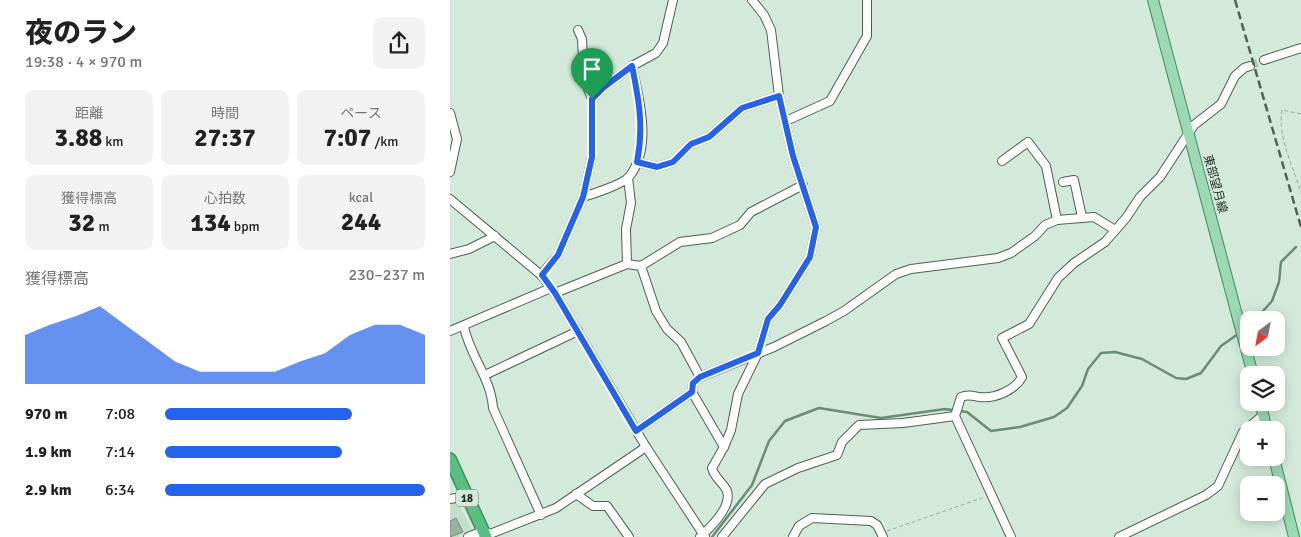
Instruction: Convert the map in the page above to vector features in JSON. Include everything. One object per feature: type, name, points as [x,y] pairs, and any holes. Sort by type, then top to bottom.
[{"type":"highway","name":"18","points":[[450,458],[484,534]]},
{"type":"main road","name":"東部望月線","points":[[1153,0],[1250,366]]},
{"type":"main road","points":[[1262,411],[1265,421]]},
{"type":"main road","points":[[1276,466],[1294,537]]},
{"type":"street","points":[[592,99],[604,87],[632,66],[656,53],[663,43],[673,0]]},
{"type":"street","points":[[450,199],[542,275],[578,331],[636,431],[703,536],[724,510],[728,499],[727,491],[712,468],[731,430],[738,394],[758,353],[768,319],[780,305],[810,257],[816,227],[793,156],[779,96],[771,30],[764,15],[752,0]]},
{"type":"street","points":[[786,121],[830,101],[867,36],[867,0]]},
{"type":"street","points":[[542,275],[558,255],[583,197],[592,157],[592,99],[584,79],[582,39],[578,30]]},
{"type":"street","points":[[1264,60],[1301,48]]},
{"type":"street","points":[[583,197],[600,192],[628,178],[637,162],[642,137],[639,98],[632,66]]},
{"type":"street","points":[[1011,537],[955,416],[961,396],[967,394],[983,398],[1001,394],[1012,388],[1020,380],[1022,377],[1002,338],[1028,324],[1058,278],[1074,263],[1105,242],[1140,197],[1160,177],[1188,132],[1220,104],[1235,76],[1244,68],[1250,66]]},
{"type":"street","points":[[637,162],[657,167],[673,162],[691,144],[709,137],[742,108],[779,96]]},
{"type":"street","points":[[450,113],[456,139],[450,172]]},
{"type":"street","points":[[1002,161],[1028,142],[1046,166],[1057,220]]},
{"type":"street","points":[[627,264],[626,229],[631,203],[628,178]]},
{"type":"street","points":[[1063,182],[1074,180],[1082,217]]},
{"type":"street","points":[[450,331],[553,290],[627,264],[641,266],[680,242],[712,238],[740,225],[750,212],[803,186]]},
{"type":"street","points":[[724,447],[692,392],[693,383],[700,377],[774,347],[844,311],[896,274],[911,269],[998,258],[1011,253],[1035,236],[1045,225],[1057,220],[1094,217],[1115,230]]},
{"type":"street","points":[[450,254],[469,249],[495,236]]},
{"type":"street","points":[[641,266],[656,312],[667,329],[681,342],[700,377]]},
{"type":"street","points":[[464,327],[468,346],[485,375],[492,392],[493,408],[541,515]]},
{"type":"street","points":[[485,375],[578,331]]},
{"type":"street","points":[[636,431],[692,392]]},
{"type":"street","points":[[1119,537],[1206,495],[1218,486],[1243,432],[1263,415]]},
{"type":"street","points":[[722,537],[764,484],[798,468],[837,455],[842,442],[859,425],[903,423],[955,416]]},
{"type":"street","points":[[468,537],[490,534],[556,508],[646,447]]},
{"type":"street","points":[[576,494],[593,506],[607,506],[629,537]]},
{"type":"street","points":[[450,499],[466,496]]},
{"type":"street","points":[[793,537],[800,526],[812,518],[871,521],[877,525],[882,535]]},
{"type":"path","points":[[1301,114],[1282,110],[1281,117],[1284,139],[1301,193]]},
{"type":"path","points":[[882,535],[991,495]]},
{"type":"shaded area","points":[[457,502],[473,531],[458,537],[450,537],[450,503]]},
{"type":"building","points":[[456,518],[463,532],[450,537],[450,521]]},
{"type":"waterway","points":[[1263,311],[1272,301],[1279,282],[1281,262],[1296,247]]},
{"type":"waterway","points":[[712,537],[752,485],[769,441],[785,421],[819,408],[881,418],[945,409],[967,412],[991,431],[1020,427],[1054,417],[1067,408],[1082,386],[1088,369],[1101,353],[1115,352],[1142,359],[1176,378],[1186,379],[1201,373],[1221,346],[1238,334]]},
{"type":"tunnel","points":[[1250,66],[1264,60]]},
{"type":"railway","points":[[1235,0],[1301,227]]},
{"type":"route","points":[[632,66],[639,98],[642,137],[637,162],[657,167],[673,162],[691,144],[709,137],[742,108],[779,96],[793,156],[816,227],[810,257],[780,305],[768,319],[758,353],[700,377],[693,383],[692,392],[636,431],[555,293],[542,275],[558,255],[583,197],[592,157],[592,99],[604,87],[632,66]]}]
